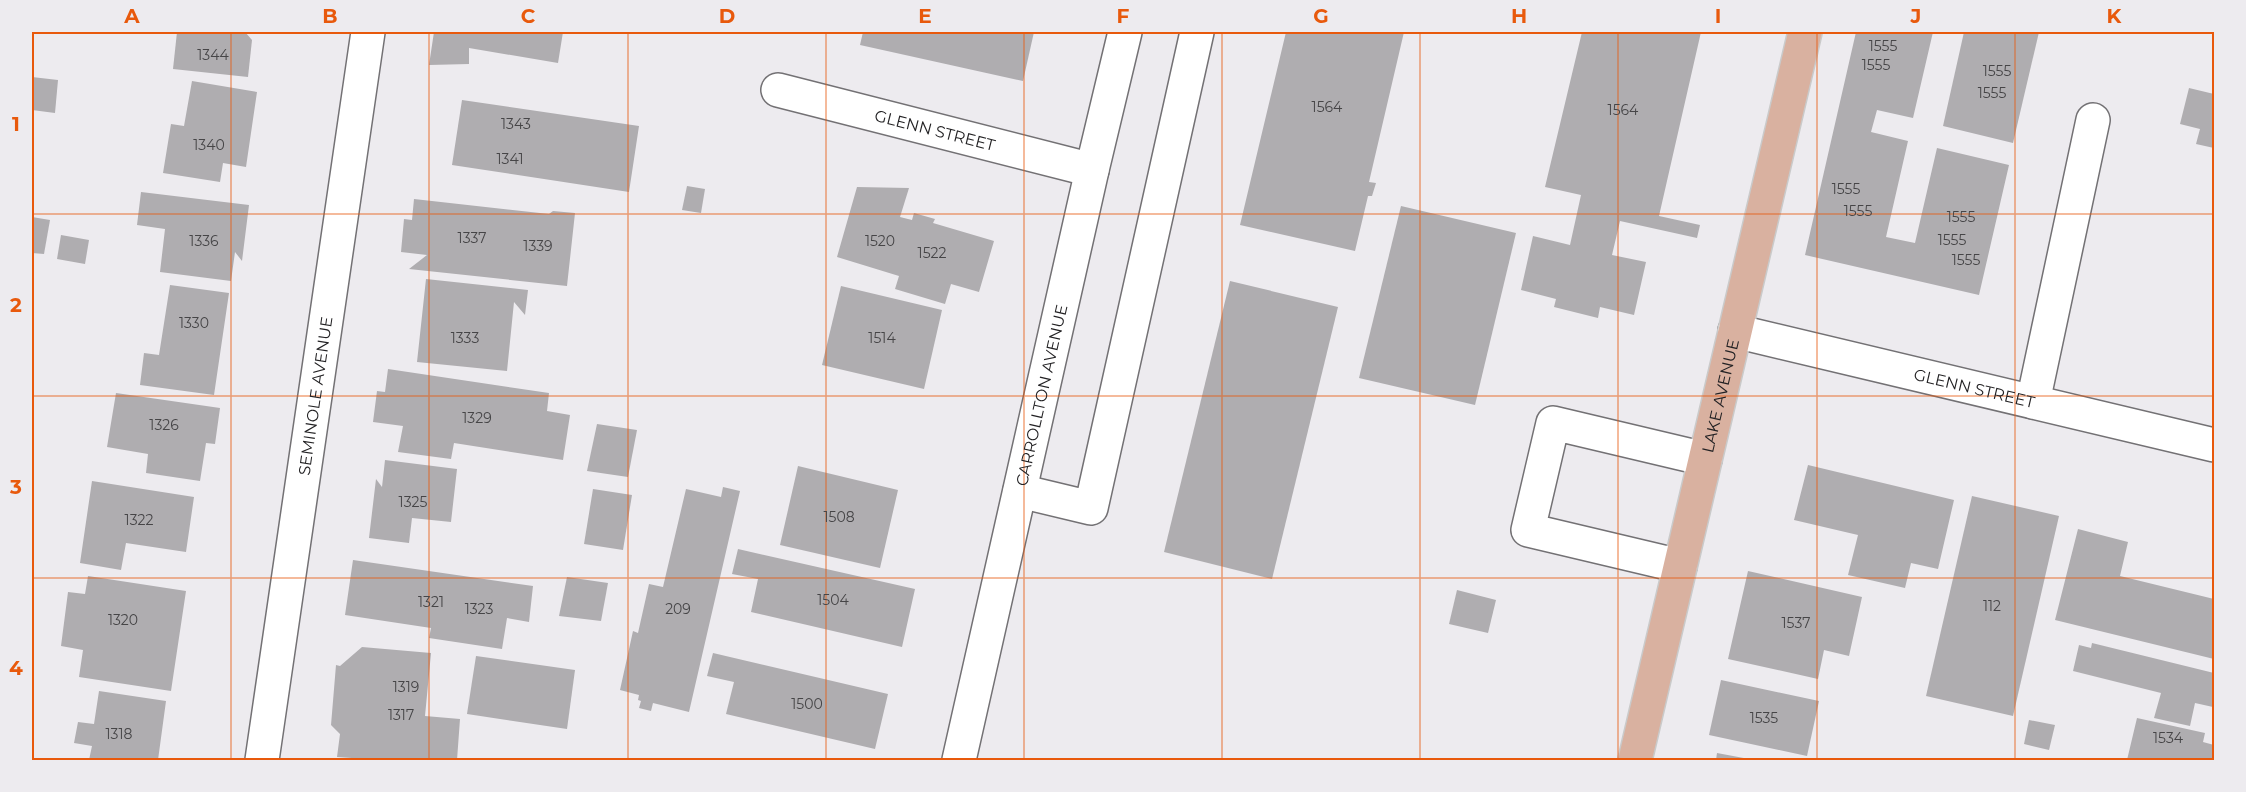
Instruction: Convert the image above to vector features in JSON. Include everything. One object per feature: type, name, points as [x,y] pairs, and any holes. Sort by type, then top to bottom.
[{"type":"main road","name":"LAKE AVENUE","points":[[1635,760],[1805,32]]},
{"type":"street","name":"SEMINOLE AVENUE","points":[[262,760],[368,32]]},
{"type":"street","name":"CARROLLTON AVENUE","points":[[959,760],[1125,32]]},
{"type":"street","points":[[1020,491],[1091,508],[1197,32]]},
{"type":"street","name":"GLENN STREET","points":[[778,90],[1092,170]]},
{"type":"street","points":[[2032,402],[2093,120]]},
{"type":"street","name":"GLENN STREET","points":[[1735,331],[2214,445]]},
{"type":"street","points":[[1680,566],[1528,530],[1553,423],[1705,459]]},
{"type":"building","points":[[177,32],[245,32],[252,40],[248,77],[173,69]]},
{"type":"building","points":[[434,32],[563,32],[558,63],[469,48],[469,64],[429,65]]},
{"type":"building","points":[[863,32],[1034,32],[1023,81],[860,45]]},
{"type":"building","points":[[1286,32],[1404,32],[1369,182],[1376,183],[1372,196],[1368,196],[1355,251],[1240,225]]},
{"type":"building","points":[[1582,32],[1701,32],[1659,216],[1700,225],[1697,238],[1620,221],[1612,255],[1646,262],[1634,315],[1600,307],[1598,318],[1554,307],[1556,299],[1521,290],[1533,236],[1570,245],[1581,195],[1545,187]]},
{"type":"building","points":[[1856,32],[1933,32],[1913,118],[1877,110],[1871,132],[1908,141],[1886,237],[1915,243],[1937,148],[2009,165],[1979,295],[1805,255]]},
{"type":"building","points":[[1964,32],[2039,32],[2013,143],[1943,126]]},
{"type":"building","points":[[32,77],[58,80],[55,113],[32,110]]},
{"type":"building","points":[[192,81],[257,92],[246,167],[223,163],[220,182],[163,173],[171,124],[184,126]]},
{"type":"building","points":[[2189,88],[2214,94],[2214,148],[2196,144],[2200,129],[2180,124]]},
{"type":"building","points":[[462,100],[639,126],[629,192],[452,165]]},
{"type":"building","points":[[687,186],[705,189],[701,213],[682,210]]},
{"type":"building","points":[[857,187],[909,188],[900,217],[912,220],[914,213],[935,219],[933,223],[994,241],[979,292],[951,284],[945,304],[895,289],[899,276],[837,257]]},
{"type":"building","points":[[141,192],[249,205],[242,261],[235,252],[231,281],[160,272],[165,229],[137,225]]},
{"type":"building","points":[[414,199],[549,214],[553,211],[575,213],[567,286],[409,269],[427,255],[401,252],[404,219],[412,220]]},
{"type":"building","points":[[1401,206],[1516,233],[1475,405],[1359,378]]},
{"type":"building","points":[[32,217],[50,220],[44,254],[32,253]]},
{"type":"building","points":[[61,235],[89,240],[85,264],[57,259]]},
{"type":"building","points":[[426,279],[528,290],[525,315],[514,302],[507,371],[417,362]]},
{"type":"building","points":[[1230,281],[1338,307],[1272,579],[1164,552]]},
{"type":"building","points":[[170,285],[229,293],[214,395],[140,385],[144,353],[159,355]]},
{"type":"building","points":[[841,286],[942,310],[924,389],[822,365]]},
{"type":"building","points":[[388,369],[549,393],[547,411],[570,415],[563,460],[454,443],[451,459],[398,452],[403,426],[373,422],[377,391],[385,392]]},
{"type":"building","points":[[116,393],[220,408],[215,444],[206,443],[200,481],[146,473],[148,454],[107,447]]},
{"type":"building","points":[[597,424],[637,430],[628,477],[587,471]]},
{"type":"building","points":[[385,460],[457,469],[451,522],[412,518],[409,543],[369,538],[376,479],[382,487]]},
{"type":"building","points":[[1808,465],[1954,500],[1938,569],[1911,563],[1905,588],[1848,575],[1858,535],[1794,520]]},
{"type":"building","points":[[798,466],[898,490],[880,568],[780,545]]},
{"type":"building","points":[[92,481],[194,497],[186,552],[126,543],[121,570],[80,563]]},
{"type":"building","points":[[723,487],[740,491],[689,712],[653,703],[651,711],[639,708],[641,701],[638,700],[639,695],[620,690],[633,631],[638,633],[649,584],[663,587],[686,489],[721,497]]},
{"type":"building","points":[[593,489],[632,495],[623,550],[584,544]]},
{"type":"building","points":[[1972,496],[2059,516],[2013,716],[1926,696]]},
{"type":"building","points":[[2078,529],[2128,542],[2120,576],[2214,599],[2214,659],[2055,620]]},
{"type":"building","points":[[738,549],[915,589],[902,647],[751,612],[758,579],[732,574]]},
{"type":"building","points":[[353,560],[533,586],[529,622],[507,618],[502,649],[429,638],[431,628],[345,615]]},
{"type":"building","points":[[1748,571],[1862,597],[1849,656],[1824,650],[1818,679],[1728,659]]},
{"type":"building","points":[[88,576],[186,591],[171,691],[79,677],[83,650],[61,646],[68,592],[85,594]]},
{"type":"building","points":[[567,577],[608,583],[601,621],[559,616]]},
{"type":"building","points":[[1457,590],[1496,600],[1488,633],[1449,624]]},
{"type":"building","points":[[2092,643],[2214,673],[2213,707],[2195,703],[2190,726],[2154,718],[2161,693],[2073,671],[2079,645],[2091,648]]},
{"type":"building","points":[[362,647],[431,653],[425,716],[460,719],[457,760],[381,760],[337,757],[340,734],[331,725],[336,665],[340,666]]},
{"type":"building","points":[[713,653],[888,694],[875,749],[726,714],[734,682],[707,676]]},
{"type":"building","points":[[476,656],[575,670],[567,729],[467,714]]},
{"type":"building","points":[[1721,680],[1819,701],[1807,756],[1709,735]]},
{"type":"building","points":[[99,691],[166,701],[158,760],[89,760],[92,746],[74,743],[78,722],[94,724]]},
{"type":"building","points":[[2137,718],[2205,733],[2203,742],[2214,745],[2214,760],[2127,760]]},
{"type":"building","points":[[2029,720],[2055,725],[2049,750],[2024,744]]},
{"type":"building","points":[[1717,753],[1749,759],[1749,760],[1716,760]]}]
